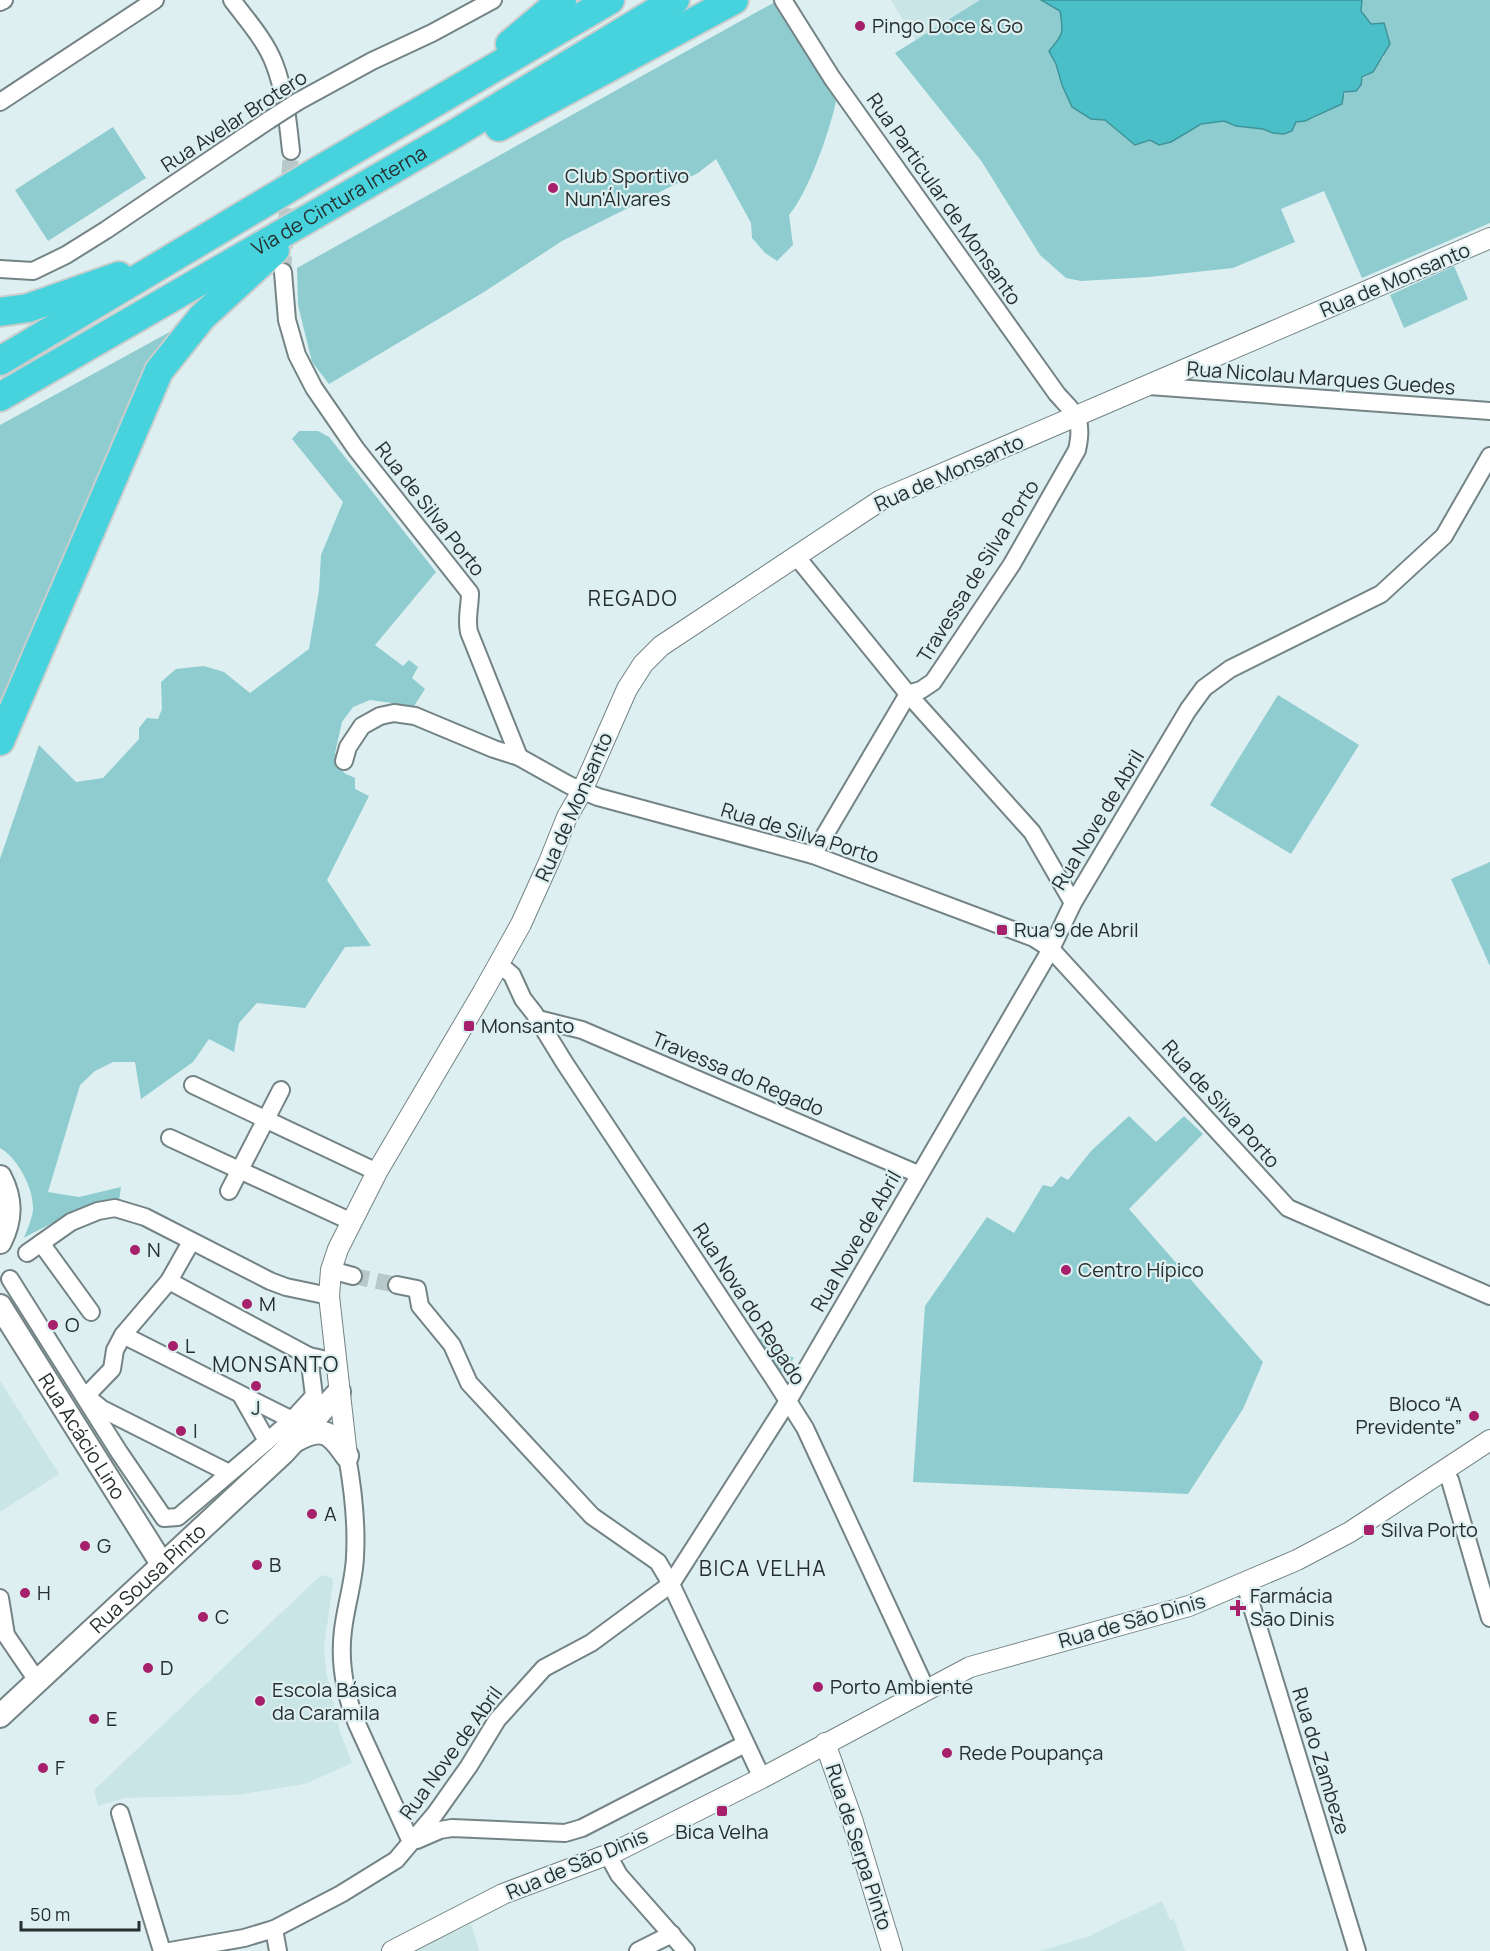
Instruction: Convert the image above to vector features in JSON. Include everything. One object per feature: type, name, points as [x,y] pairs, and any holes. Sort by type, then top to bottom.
[{"type":"highway","points":[[454,92],[562,0]]},
{"type":"highway","name":"Via de Cintura Interna","points":[[0,361],[610,0]]},
{"type":"highway","name":"Via de Cintura Interna","points":[[0,397],[454,134],[675,0]]},
{"type":"highway","points":[[454,134],[485,135],[734,0]]},
{"type":"highway","points":[[0,741],[159,371],[202,317],[311,216]]},
{"type":"highway","points":[[0,312],[28,308],[95,283],[167,261]]},
{"type":"main road","points":[[0,1178],[6,1189],[10,1208],[7,1228],[0,1242]]},
{"type":"main road","name":"Rua Acácio Lino","points":[[3,1296],[63,1408],[162,1564]]},
{"type":"main road","name":"Rua Sousa Pinto","points":[[0,1716],[162,1564],[294,1430],[339,1392]]},
{"type":"main road","name":"Rua Sousa Pinto","points":[[294,1430],[320,1431],[335,1439],[347,1456]]},
{"type":"street","points":[[0,102],[155,0]]},
{"type":"street","points":[[232,0],[264,44],[274,63],[287,116],[291,151]]},
{"type":"street","name":"Rua Avelar Brotero","points":[[0,269],[33,271],[66,255],[297,102],[493,0]]},
{"type":"street","name":"Rua Particular de Monsanto","points":[[783,0],[832,78],[1056,394],[1077,417]]},
{"type":"street","name":"Rua de Monsanto","points":[[411,1842],[354,1716],[342,1669],[343,1630],[355,1560],[356,1528],[329,1296],[331,1270],[338,1249],[376,1172],[521,924],[567,817],[582,791],[627,689],[643,664],[662,646],[881,500],[1490,238]]},
{"type":"street","name":"Rua de Silva Porto","points":[[283,272],[288,320],[297,356],[314,388],[357,449],[470,593],[470,606],[466,619],[468,632],[519,757],[582,791],[813,855],[1034,938],[1051,949],[1288,1208],[1490,1296]]},
{"type":"street","name":"Rua Nicolau Marques Guedes","points":[[1149,386],[1490,411]]},
{"type":"street","name":"Travessa de Silva Porto","points":[[908,694],[921,690],[933,682],[1012,564],[1077,450],[1080,435],[1077,417]]},
{"type":"street","name":"Rua Nove de Abril","points":[[170,1951],[244,1938],[274,1929],[341,1894],[396,1860],[435,1815],[497,1720],[544,1668],[591,1643],[672,1584],[788,1401],[1051,949],[1073,903],[1188,710],[1204,688],[1230,669],[1381,594],[1444,536],[1490,456]]},
{"type":"street","points":[[796,556],[908,694],[1032,832],[1073,903]]},
{"type":"street","points":[[813,855],[908,694]]},
{"type":"street","points":[[344,761],[348,747],[362,726],[380,716],[394,713],[415,716],[519,757]]},
{"type":"street","name":"Rua Nova do Regado","points":[[497,966],[506,969],[512,975],[524,999],[564,1062],[788,1401],[804,1428],[926,1689]]},
{"type":"street","name":"Travessa do Regado","points":[[538,1019],[582,1030],[918,1174]]},
{"type":"street","points":[[193,1085],[376,1172]]},
{"type":"street","points":[[229,1191],[280,1090]]},
{"type":"street","points":[[170,1138],[352,1222]]},
{"type":"street","points":[[91,1312],[34,1248],[71,1222],[98,1211],[116,1208],[145,1217],[270,1281],[286,1287],[329,1296]]},
{"type":"street","points":[[86,1396],[112,1369],[115,1350],[123,1335],[169,1281],[191,1242]]},
{"type":"street","points":[[331,1270],[353,1276]]},
{"type":"street","points":[[169,1281],[309,1356],[336,1362]]},
{"type":"street","points":[[397,1285],[417,1289],[420,1306],[452,1345],[469,1383],[592,1516],[658,1562],[672,1584],[762,1778]]},
{"type":"street","points":[[3,1296],[86,1396],[119,1452],[164,1518],[178,1517],[267,1441],[294,1430],[314,1396],[309,1356]]},
{"type":"street","points":[[123,1335],[240,1395],[294,1430]]},
{"type":"street","points":[[240,1395],[267,1441]]},
{"type":"street","points":[[86,1396],[102,1409],[229,1473]]},
{"type":"street","name":"Rua de São Dinis","points":[[392,1951],[502,1894],[608,1855],[762,1778],[970,1667],[1189,1606],[1245,1584],[1326,1546],[1490,1440]]},
{"type":"street","points":[[1444,1470],[1450,1480],[1490,1618]]},
{"type":"street","name":"Rua do Zambeze","points":[[1245,1584],[1357,1951]]},
{"type":"street","points":[[0,1598],[6,1635],[38,1682]]},
{"type":"street","name":"Rua de Serpa Pinto","points":[[825,1743],[852,1819],[892,1951]]},
{"type":"street","name":"Rua de São Dinis","points":[[411,1842],[440,1830],[452,1828],[565,1833],[582,1828],[746,1744]]},
{"type":"street","points":[[120,1814],[162,1951]]},
{"type":"street","points":[[608,1855],[619,1875],[686,1951]]},
{"type":"street","points":[[274,1929],[278,1951]]},
{"type":"street","points":[[638,1951],[672,1934]]},
{"type":"shaded area","points":[[891,0],[980,0],[916,41]]},
{"type":"shaded area","points":[[980,0],[1041,0],[1060,11],[1061,33],[1049,51],[1056,64],[1062,85],[1091,119],[1105,120],[1135,144],[1150,140],[1171,142],[1201,124],[1224,121],[1236,126],[1263,129],[1273,133],[1296,122],[1314,118],[1342,104],[1346,92],[1372,72],[1384,57],[1371,24],[1361,11],[1362,0],[1490,0],[1490,223],[1362,278],[1324,191],[1281,209],[1295,242],[1233,268],[1149,277],[1081,281],[1066,278],[1040,255],[982,162],[895,53]]},
{"type":"shaded area","points":[[1041,0],[1362,0],[1361,11],[1371,24],[1384,23],[1390,44],[1373,72],[1362,77],[1361,85],[1356,91],[1344,92],[1342,104],[1305,121],[1296,122],[1292,131],[1284,134],[1273,133],[1263,129],[1236,126],[1224,121],[1201,124],[1171,142],[1159,145],[1150,140],[1135,145],[1105,120],[1091,119],[1072,107],[1049,51],[1061,33],[1060,11]]},
{"type":"shaded area","name":"Club Sportivo Nun'Álvares","points":[[775,2],[836,101],[817,161],[804,192],[789,215],[793,245],[777,261],[765,253],[752,238],[751,223],[716,159],[698,173],[562,241],[484,292],[329,384],[312,362],[298,305],[297,268]]},
{"type":"shaded area","points":[[113,127],[146,178],[48,241],[15,190]]},
{"type":"shaded area","points":[[1454,266],[1468,299],[1404,328],[1390,295]]},
{"type":"shaded area","points":[[175,329],[0,720],[0,425]]},
{"type":"shaded area","points":[[299,431],[318,431],[329,437],[436,572],[375,645],[403,666],[409,660],[418,667],[412,678],[425,689],[414,706],[370,700],[353,707],[342,722],[335,753],[344,773],[355,778],[355,789],[369,796],[327,880],[371,946],[345,947],[305,1008],[257,1003],[239,1023],[234,1052],[209,1039],[193,1062],[141,1099],[135,1062],[113,1062],[95,1071],[80,1085],[48,1192],[79,1197],[121,1187],[119,1201],[70,1216],[24,1238],[33,1210],[31,1193],[19,1166],[0,1148],[0,859],[39,745],[76,782],[103,778],[139,739],[139,728],[147,718],[158,719],[162,709],[161,682],[176,669],[204,666],[224,672],[250,693],[309,649],[319,590],[321,555],[343,502],[292,439]]},
{"type":"shaded area","points":[[1278,695],[1359,745],[1291,854],[1210,805]]},
{"type":"shaded area","points":[[1490,862],[1490,966],[1451,879]]},
{"type":"shaded area","name":"Centro Hípico","points":[[1129,1116],[1156,1142],[1184,1116],[1203,1134],[1129,1209],[1263,1362],[1243,1409],[1188,1494],[913,1482],[925,1306],[987,1217],[1014,1233],[1043,1185],[1052,1187],[1061,1176],[1068,1180],[1091,1151]]},
{"type":"shaded area","points":[[755,1336],[794,1358],[783,1373],[779,1373]]},
{"type":"shaded area","points":[[0,1381],[59,1474],[0,1512]]},
{"type":"shaded area","name":"Escola Básica da Caramila","points":[[323,1575],[332,1578],[333,1583],[324,1647],[326,1671],[340,1732],[352,1763],[305,1784],[236,1795],[125,1798],[98,1806],[94,1790]]},
{"type":"shaded area","points":[[1162,1901],[1170,1920],[1174,1919],[1185,1951],[1040,1951],[1087,1937]]},
{"type":"shaded area","points":[[471,1924],[479,1951],[416,1951],[437,1940]]},
{"type":"tunnel","points":[[283,272],[291,151]]},
{"type":"tunnel","points":[[353,1276],[397,1285]]},
{"type":"place","name":"Pingo Doce & Go","points":[[860,26]]},
{"type":"place","name":"Club Sportivo Nun'Álvares","points":[[553,188]]},
{"type":"place","name":"Rua 9 de Abril","points":[[1002,930]]},
{"type":"place","name":"Monsanto","points":[[469,1026]]},
{"type":"place","name":"N","points":[[135,1250]]},
{"type":"place","name":"Centro Hípico","points":[[1066,1270]]},
{"type":"place","name":"M","points":[[247,1304]]},
{"type":"place","name":"O","points":[[53,1325]]},
{"type":"place","name":"L","points":[[173,1346]]},
{"type":"place","name":"J","points":[[256,1386]]},
{"type":"place","name":"Bloco “A Previdente”","points":[[1474,1416]]},
{"type":"place","name":"I","points":[[181,1431]]},
{"type":"place","name":"A","points":[[312,1514]]},
{"type":"place","name":"Silva Porto","points":[[1369,1530]]},
{"type":"place","name":"G","points":[[85,1546]]},
{"type":"place","name":"B","points":[[257,1565]]},
{"type":"place","name":"H","points":[[25,1593]]},
{"type":"place","name":"Farmácia São Dinis","points":[[1238,1608]]},
{"type":"place","name":"C","points":[[203,1617]]},
{"type":"place","name":"D","points":[[148,1668]]},
{"type":"place","name":"Porto Ambiente","points":[[818,1687]]},
{"type":"place","name":"Escola Básica da Caramila","points":[[260,1701]]},
{"type":"place","name":"E","points":[[94,1719]]},
{"type":"place","name":"Rede Poupança","points":[[947,1753]]},
{"type":"place","name":"F","points":[[43,1768]]},
{"type":"place","name":"Bica Velha","points":[[722,1811]]},
{"type":"district","name":"REGADO","points":[[633,599]]},
{"type":"district","name":"MONSANTO","points":[[276,1365]]},
{"type":"district","name":"BICA VELHA","points":[[763,1569]]}]
